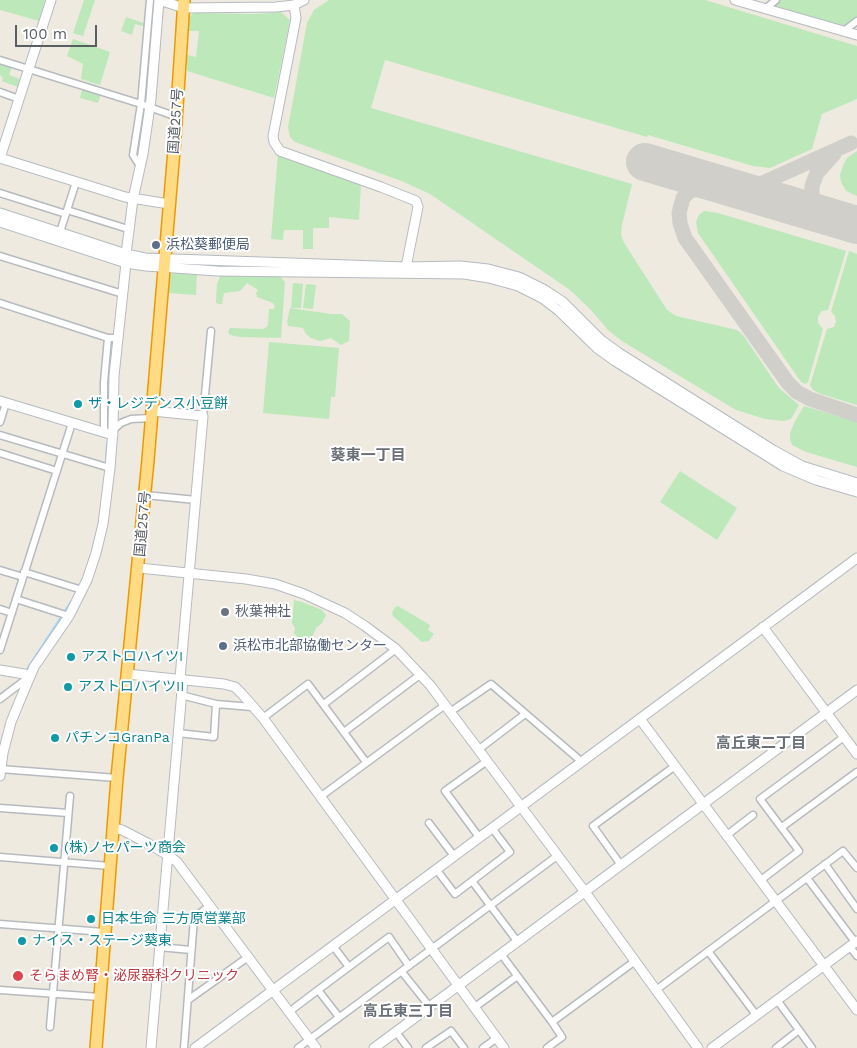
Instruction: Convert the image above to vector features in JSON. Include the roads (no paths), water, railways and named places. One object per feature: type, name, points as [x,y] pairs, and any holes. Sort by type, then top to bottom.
[{"type":"highway","name":"国道257号","points":[[96,1048],[113,828],[139,568],[170,204],[184,4]]},
{"type":"street","points":[[50,0],[0,158],[133,199],[170,204]]},
{"type":"street","points":[[0,776],[11,722],[34,667],[79,589],[87,580],[103,524],[114,376],[128,229],[140,166],[150,0]]},
{"type":"street","points":[[145,106],[159,0],[184,4],[276,7],[294,5],[304,0]]},
{"type":"street","points":[[735,0],[857,35]]},
{"type":"street","points":[[765,9],[776,0]]},
{"type":"street","points":[[294,5],[296,18],[272,136],[274,142],[280,151],[416,201],[418,208],[407,270]]},
{"type":"street","points":[[844,32],[857,21]]},
{"type":"street","points":[[0,60],[177,117]]},
{"type":"street","points":[[0,92],[19,99]]},
{"type":"street","points":[[60,232],[76,182]]},
{"type":"street","points":[[0,193],[128,229]]},
{"type":"street","points":[[0,213],[60,232],[126,258]]},
{"type":"street","points":[[0,222],[126,258],[145,258],[164,264],[407,270],[464,274],[489,278],[518,286],[542,298],[558,310],[597,348],[615,361],[784,466],[808,477],[857,492]]},
{"type":"street","points":[[0,256],[123,294]]},
{"type":"street","points":[[407,270],[460,266],[488,269],[519,277],[545,290],[563,302],[601,340],[619,353],[772,450],[802,466],[857,483]]},
{"type":"street","points":[[0,303],[108,338],[118,338]]},
{"type":"street","points":[[151,1048],[178,733],[189,572],[211,331]]},
{"type":"street","points":[[108,338],[104,382],[110,433]]},
{"type":"street","points":[[0,422],[3,402],[110,433],[131,419],[152,415],[203,416]]},
{"type":"street","points":[[0,650],[1,640],[12,613],[72,423]]},
{"type":"street","points":[[0,435],[107,467]]},
{"type":"street","points":[[0,453],[57,471]]},
{"type":"street","points":[[145,495],[196,500]]},
{"type":"street","points":[[195,1048],[857,558]]},
{"type":"street","points":[[139,568],[189,572],[268,583],[304,594],[345,613],[396,649],[421,674],[448,709],[585,892],[698,1048]]},
{"type":"street","points":[[0,570],[79,589]]},
{"type":"street","points":[[16,599],[66,614]]},
{"type":"street","points":[[0,609],[12,613]]},
{"type":"street","points":[[763,627],[856,751]]},
{"type":"street","points":[[324,704],[396,649]]},
{"type":"street","points":[[0,670],[30,676]]},
{"type":"street","points":[[127,674],[182,678],[224,684],[234,687],[242,694],[263,718],[504,1048]]},
{"type":"street","points":[[344,732],[421,674]]},
{"type":"street","points":[[0,699],[30,676]]},
{"type":"street","points":[[263,718],[308,684],[366,762]]},
{"type":"street","points":[[320,797],[366,762],[448,709],[491,684],[582,762]]},
{"type":"street","points":[[374,1048],[857,690]]},
{"type":"street","points":[[181,695],[216,704],[252,707]]},
{"type":"street","points":[[178,733],[214,737],[216,704]]},
{"type":"street","points":[[478,750],[525,714]]},
{"type":"street","points":[[640,719],[857,1010]]},
{"type":"street","points":[[761,880],[799,850],[760,799],[844,737]]},
{"type":"street","points":[[479,837],[445,791],[487,761]]},
{"type":"street","points":[[620,865],[593,826],[675,766]]},
{"type":"street","points":[[0,769],[118,778]]},
{"type":"street","points":[[782,827],[857,772]]},
{"type":"street","points":[[50,1027],[70,796]]},
{"type":"street","points":[[0,808],[68,813]]},
{"type":"street","points":[[727,835],[753,815]]},
{"type":"street","points":[[430,823],[454,856]]},
{"type":"street","points":[[113,828],[122,830],[168,855],[177,862],[316,1048]]},
{"type":"street","points":[[436,869],[455,894],[510,852],[492,828]]},
{"type":"street","points":[[656,990],[843,851],[857,868]]},
{"type":"street","points":[[298,1048],[558,856]]},
{"type":"street","points":[[0,857],[110,866]]},
{"type":"street","points":[[825,864],[857,909]]},
{"type":"street","points":[[807,878],[854,943],[857,956]]},
{"type":"street","points":[[472,881],[517,941]]},
{"type":"street","points":[[184,1048],[194,918],[209,906]]},
{"type":"street","points":[[0,924],[104,932]]},
{"type":"street","points":[[289,1012],[389,937],[409,966]]},
{"type":"street","points":[[712,1048],[854,943]]},
{"type":"street","points":[[333,946],[349,967]]},
{"type":"street","points":[[159,948],[191,950]]},
{"type":"street","points":[[708,951],[756,1016]]},
{"type":"street","points":[[500,954],[562,1037],[547,1048]]},
{"type":"street","points":[[188,1000],[248,958]]},
{"type":"street","points":[[552,1022],[635,961]]},
{"type":"street","points":[[402,972],[430,1007]]},
{"type":"street","points":[[475,1007],[516,977]]},
{"type":"street","points":[[0,990],[100,998]]},
{"type":"street","points":[[318,990],[339,1017]]},
{"type":"street","points":[[777,1000],[812,1048]]},
{"type":"street","points":[[776,1048],[800,1030]]},
{"type":"street","points":[[426,1048],[451,1031],[464,1048]]},
{"type":"street","points":[[396,1032],[408,1048]]},
{"type":"street","points":[[483,1048],[498,1038]]},
{"type":"waterway","points":[[145,103],[154,4]]},
{"type":"waterway","points":[[137,155],[144,108]]},
{"type":"waterway","points":[[105,476],[107,443]]},
{"type":"waterway","points":[[81,583],[85,573]]},
{"type":"waterway","points":[[27,669],[72,600]]},
{"type":"place","name":"浜松葵郵便局","points":[[156,245]]},
{"type":"place","name":"ザ・レジデンス小豆餅","points":[[78,404]]},
{"type":"place","name":"秋葉神社","points":[[225,612]]},
{"type":"place","name":"浜松市北部協働センター","points":[[223,646]]},
{"type":"place","name":"アストロハイツI","points":[[71,657]]},
{"type":"place","name":"アストロハイツII","points":[[68,687]]},
{"type":"place","name":"パチンコGranPa","points":[[55,738]]},
{"type":"place","name":"(株)ノセパーツ商会","points":[[54,848]]},
{"type":"place","name":"日本生命 三方原営業部","points":[[91,919]]},
{"type":"place","name":"ナイス・ステージ葵東","points":[[22,941]]},
{"type":"place","name":"そらまめ腎・泌尿器科クリニック","points":[[18,976]]},
{"type":"district","name":"葵東一丁目","points":[[368,456]]},
{"type":"district","name":"高丘東二丁目","points":[[761,744]]},
{"type":"district","name":"高丘東三丁目","points":[[408,1012]]}]
